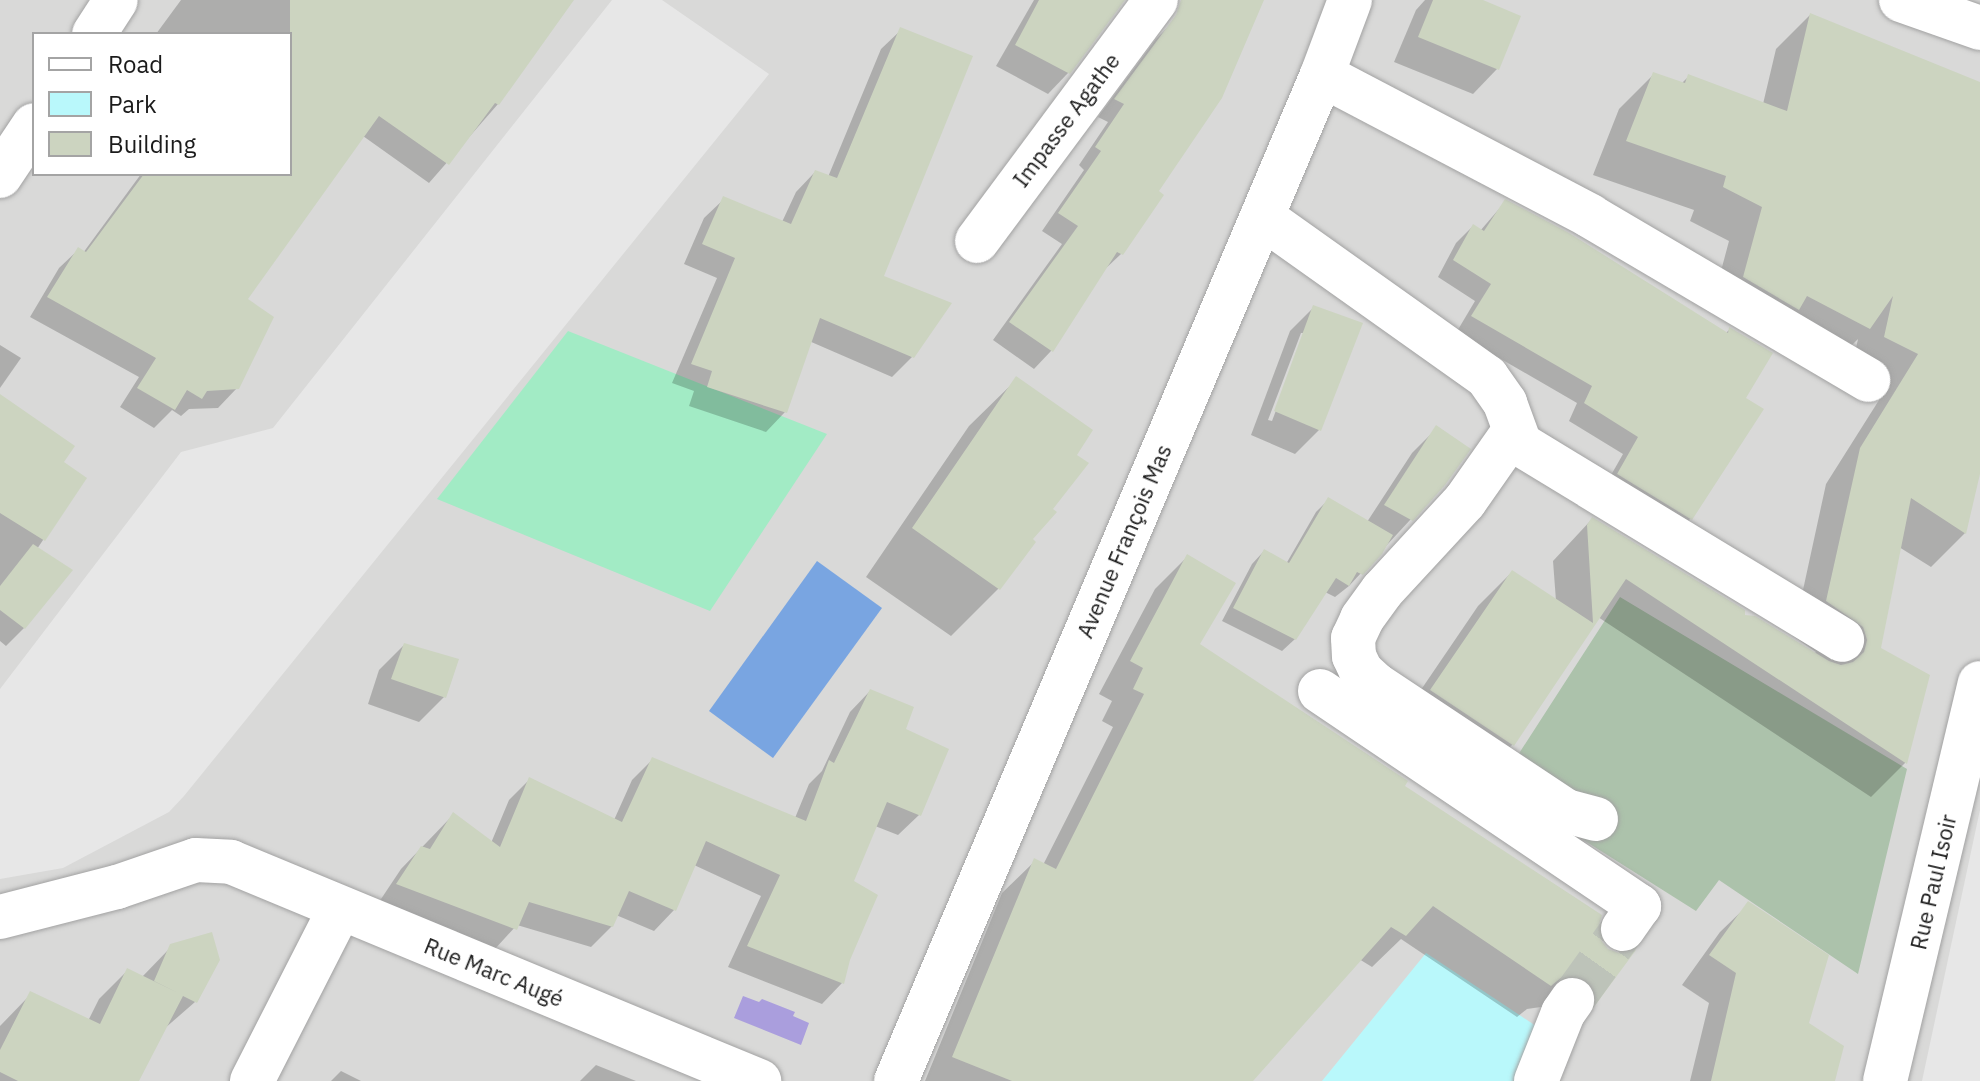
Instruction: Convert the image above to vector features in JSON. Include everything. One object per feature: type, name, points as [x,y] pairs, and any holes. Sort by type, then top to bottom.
[{"type":"street","points":[[95,32],[116,0]]},
{"type":"street","name":"Impasse Agathe","points":[[977,241],[1156,0]]},
{"type":"street","name":"Avenue François Mas","points":[[900,1080],[1322,75],[1350,0]]},
{"type":"street","points":[[1901,0],[1980,28]]},
{"type":"street","points":[[1322,75],[1590,216],[1868,380]]},
{"type":"street","points":[[0,176],[32,128]]},
{"type":"street","points":[[1262,217],[1487,377],[1505,403],[1520,444],[1842,640]]},
{"type":"street","points":[[1514,431],[1465,501],[1382,591],[1362,619],[1353,638],[1354,656],[1361,671],[1388,692],[1566,811],[1596,819]]},
{"type":"street","name":"Rue Paul Isoir","points":[[1885,1081],[1966,800],[1980,683]]},
{"type":"street","points":[[1320,691],[1639,906],[1623,929]]},
{"type":"street","name":"Rue Marc Augé","points":[[0,917],[117,887],[196,860],[231,862],[759,1081]]},
{"type":"street","points":[[252,1081],[340,908]]},
{"type":"street","points":[[1536,1081],[1563,1013],[1572,1000]]},
{"type":"shaded area","points":[[0,0],[1980,0],[1980,1081],[0,1081]]},
{"type":"shaded area","points":[[612,0],[662,0],[769,74],[169,812],[63,868],[0,879],[0,689],[181,452],[273,428]]},
{"type":"shaded area","points":[[817,561],[882,608],[773,758],[709,711]]},
{"type":"shaded area","points":[[1620,597],[1907,769],[1858,974],[1719,880],[1696,911],[1498,786]]},
{"type":"shaded area","points":[[1980,810],[1980,1081],[1922,1081]]},
{"type":"shaded area","points":[[743,996],[759,1002],[762,999],[795,1012],[793,1016],[809,1023],[801,1045],[734,1018]]},
{"type":"green space","points":[[568,331],[827,434],[710,611],[437,499]]},
{"type":"green space","points":[[1426,953],[1542,1030],[1520,1081],[1322,1081]]},
{"type":"building","points":[[290,0],[574,0],[499,105],[495,103],[449,165],[379,116],[248,299],[274,317],[239,389],[207,391],[202,399],[187,390],[175,410],[137,388],[156,358],[47,297],[78,247],[86,252],[143,176],[292,176]]},
{"type":"building","points":[[1039,0],[1125,0],[1070,74],[1015,45]]},
{"type":"building","points":[[1181,0],[1264,0],[1222,98],[1159,191],[1164,195],[1123,255],[1117,252],[1053,352],[1009,322],[1078,226],[1058,213],[1101,151],[1095,147],[1124,104],[1114,99],[1176,15]]},
{"type":"building","points":[[1433,0],[1483,0],[1521,16],[1499,70],[1418,37]]},
{"type":"building","points":[[1810,13],[1980,82],[1980,474],[1966,534],[1911,498],[1881,648],[1930,675],[1907,764],[1626,579],[1514,746],[1430,690],[1512,570],[1593,623],[1587,525],[1592,517],[1745,610],[1745,615],[1755,616],[1829,661],[1841,665],[1853,662],[1864,652],[1867,640],[1863,627],[1826,601],[1860,448],[1918,354],[1884,337],[1893,296],[1870,329],[1807,296],[1799,310],[1743,277],[1762,207],[1723,187],[1726,176],[1626,141],[1653,72],[1685,83],[1688,74],[1787,111]]},
{"type":"building","points":[[900,27],[973,56],[884,276],[952,303],[914,358],[820,318],[787,413],[707,387],[712,371],[691,364],[735,258],[702,244],[723,196],[791,224],[815,170],[837,178]]},
{"type":"building","points":[[1505,199],[1569,233],[1728,333],[1729,327],[1773,353],[1746,398],[1764,409],[1692,520],[1617,474],[1638,437],[1584,403],[1592,386],[1471,316],[1491,284],[1453,260],[1473,224],[1484,231]]},
{"type":"building","points":[[1313,305],[1363,323],[1321,431],[1274,411]]},
{"type":"building","points":[[1016,376],[1093,430],[1077,455],[1089,463],[1053,509],[1057,512],[1033,539],[1036,542],[1000,590],[912,528]]},
{"type":"building","points":[[0,394],[75,446],[64,462],[87,478],[45,541],[0,513]]},
{"type":"building","points":[[1436,425],[1471,449],[1413,521],[1384,505]]},
{"type":"building","points":[[1328,497],[1393,535],[1382,554],[1363,575],[1357,572],[1349,586],[1336,578],[1296,640],[1233,608],[1264,549],[1289,563]]},
{"type":"building","points":[[33,544],[73,570],[25,629],[0,610],[0,586]]},
{"type":"building","points":[[1187,554],[1236,583],[1200,644],[1408,781],[1405,786],[1602,915],[1598,928],[1601,940],[1608,949],[1622,954],[1636,950],[1596,1004],[1595,990],[1586,979],[1575,975],[1562,977],[1551,986],[1433,906],[1406,936],[1391,927],[1253,1081],[1012,1081],[952,1057],[1034,858],[1056,869],[1144,694],[1133,689],[1143,668],[1130,661]]},
{"type":"building","points":[[404,643],[459,659],[446,698],[391,679]]},
{"type":"building","points":[[870,689],[914,707],[906,729],[949,749],[921,816],[887,802],[854,881],[878,895],[850,960],[844,984],[747,946],[780,875],[706,841],[676,911],[629,891],[613,927],[529,902],[517,930],[396,884],[421,846],[430,849],[453,812],[500,847],[529,777],[622,822],[652,757],[806,821],[829,760],[834,763]]},
{"type":"building","points":[[1748,901],[1829,955],[1809,1023],[1844,1046],[1835,1081],[1711,1081],[1736,973],[1709,955]]},
{"type":"building","points":[[212,932],[220,960],[197,1003],[183,996],[139,1081],[18,1081],[0,1072],[0,1050],[30,991],[100,1024],[127,968],[178,993],[154,981],[170,944]]},
{"type":"tunnel","points":[[1572,1000],[1623,929]]}]
